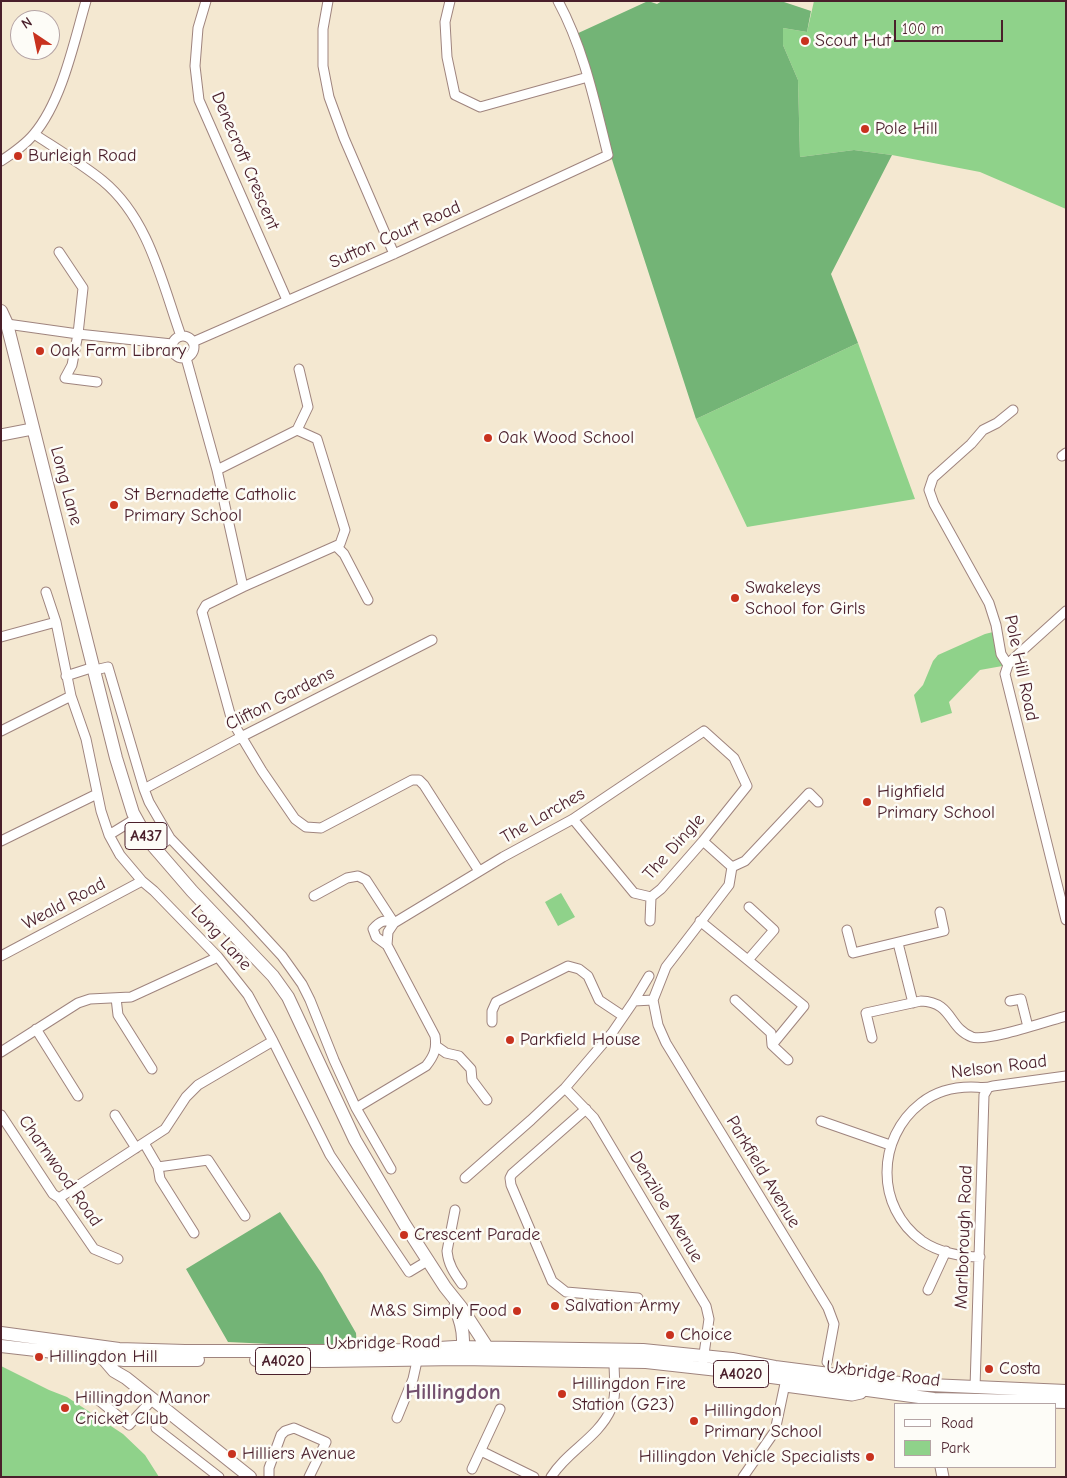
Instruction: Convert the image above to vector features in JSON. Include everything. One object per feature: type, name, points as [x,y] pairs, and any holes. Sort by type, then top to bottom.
[{"type":"main road","name":"Long Lane","points":[[1,311],[7,324],[116,758],[135,819],[155,850],[273,976],[288,997],[351,1133],[405,1225],[487,1347]]},
{"type":"main road","name":"Long Lane","points":[[445,1287],[458,1353]]},
{"type":"main road","name":"Uxbridge Road","points":[[1,1334],[121,1354],[417,1360],[487,1347],[642,1350],[704,1356],[845,1377],[929,1386],[1066,1390]]},
{"type":"main road","name":"Uxbridge Road","points":[[1,1346],[102,1357],[121,1354],[185,1351],[313,1352],[407,1350],[614,1362],[646,1362],[698,1368],[785,1383],[865,1390],[934,1402],[1066,1402]]},
{"type":"main road","points":[[121,1354],[126,1378]]},
{"type":"main road","points":[[102,1357],[114,1370],[243,1475]]},
{"type":"street","points":[[1,161],[19,149],[34,134],[59,92],[86,1]]},
{"type":"street","name":"Denecroft Crescent","points":[[206,1],[198,28],[195,66],[199,100],[287,300]]},
{"type":"street","points":[[328,1],[322,29],[323,66],[329,98],[344,138],[394,254]]},
{"type":"street","points":[[450,1],[445,22],[447,57],[455,95],[480,107],[588,77],[570,24],[558,1]]},
{"type":"street","name":"Sutton Court Road","points":[[193,342],[394,254],[608,155],[588,77]]},
{"type":"street","points":[[34,134],[104,182],[127,206],[148,243],[181,336]]},
{"type":"street","points":[[59,252],[83,288],[78,334],[72,365],[65,378],[97,382]]},
{"type":"street","points":[[7,324],[172,344]]},
{"type":"street","points":[[181,336],[188,337],[193,342],[194,350],[186,358],[176,356],[172,350],[172,344],[175,339],[181,336]]},
{"type":"street","points":[[186,358],[217,470],[243,587]]},
{"type":"street","points":[[217,470],[297,430],[308,407],[299,369]]},
{"type":"street","name":"Pole Hill Road","points":[[1013,410],[997,423],[983,430],[967,448],[937,473],[929,487],[934,504],[989,603],[996,625],[1001,654],[1008,665],[1005,671],[1006,680],[1066,920]]},
{"type":"street","points":[[1,435],[32,429]]},
{"type":"street","points":[[297,430],[318,439],[345,530],[340,544],[206,605],[202,612],[232,721],[262,771],[296,819],[306,827],[321,828],[412,780],[419,780],[479,871]]},
{"type":"street","points":[[336,546],[344,554],[368,600]]},
{"type":"street","name":"Long Lane","points":[[46,592],[56,622],[71,696],[86,739],[101,811],[109,835],[120,855],[142,881],[218,957],[248,995],[274,1041],[330,1155],[409,1272],[429,1260]]},
{"type":"street","points":[[199,598],[206,605]]},
{"type":"street","points":[[1008,665],[1066,610]]},
{"type":"street","points":[[1,637],[56,622]]},
{"type":"street","name":"Clifton Gardens","points":[[144,790],[241,737],[432,640]]},
{"type":"street","name":"Long Lane","points":[[95,669],[108,667],[144,790],[170,838],[282,956],[302,984],[356,1108],[391,1169]]},
{"type":"street","points":[[66,676],[95,669]]},
{"type":"street","points":[[1,731],[71,696]]},
{"type":"street","name":"The Larches","points":[[436,1046],[435,1036],[387,945],[376,937],[373,928],[379,922],[386,920],[394,923],[479,871],[573,819],[704,731]]},
{"type":"street","name":"The Dingle","points":[[573,819],[634,893],[651,897],[661,889],[704,841],[748,786],[734,758],[704,731]]},
{"type":"street","points":[[732,867],[745,860],[809,793],[818,802]]},
{"type":"street","points":[[1,841],[97,794]]},
{"type":"street","points":[[109,835],[135,819]]},
{"type":"street","points":[[155,850],[170,838]]},
{"type":"street","points":[[704,841],[732,867]]},
{"type":"street","points":[[634,1001],[653,1000],[666,967],[729,885],[732,867]]},
{"type":"street","points":[[314,896],[347,878],[358,876],[366,880],[394,923],[388,932],[387,945]]},
{"type":"street","name":"Weald Road","points":[[1,956],[142,881]]},
{"type":"street","points":[[650,922],[651,897]]},
{"type":"street","points":[[748,960],[774,930],[749,908]]},
{"type":"street","points":[[847,930],[853,953],[944,931],[940,912]]},
{"type":"street","points":[[700,921],[804,1006],[772,1045]]},
{"type":"street","points":[[898,943],[913,1003]]},
{"type":"street","points":[[1,1052],[78,1003],[90,999],[132,997],[218,957]]},
{"type":"street","points":[[492,1022],[492,1011],[496,1002],[568,966],[579,969],[588,976],[599,1000],[622,1016]]},
{"type":"street","points":[[470,1177],[564,1088],[612,1033],[649,976]]},
{"type":"street","points":[[116,998],[118,1015],[152,1069]]},
{"type":"street","points":[[1010,1002],[1021,999],[1028,1027]]},
{"type":"street","name":"Parkfield Avenue","points":[[653,1000],[658,1025],[666,1043],[828,1308],[834,1324],[827,1362]]},
{"type":"street","points":[[735,1000],[771,1033],[772,1045],[788,1060]]},
{"type":"street","points":[[872,1038],[866,1012],[928,1001],[940,1005],[961,1030],[974,1038],[985,1038],[1066,1016]]},
{"type":"street","points":[[36,1029],[78,1096]]},
{"type":"street","points":[[59,1198],[165,1129],[186,1097],[198,1085],[274,1041]]},
{"type":"street","points":[[356,1108],[426,1066],[433,1058],[436,1046],[446,1053],[459,1056],[470,1069],[472,1080],[487,1100]]},
{"type":"street","name":"Nelson Road","points":[[980,1258],[957,1255],[933,1247],[915,1235],[904,1222],[893,1203],[888,1187],[886,1170],[890,1145],[895,1133],[912,1110],[928,1098],[953,1088],[988,1088],[1066,1076]]},
{"type":"street","name":"Denziloe Avenue","points":[[564,1088],[594,1118],[706,1306],[709,1319],[704,1356]]},
{"type":"street","name":"Marlborough Road","points":[[975,1388],[984,1095],[988,1088]]},
{"type":"street","points":[[586,1109],[510,1178],[511,1185],[552,1281],[566,1292],[638,1298]]},
{"type":"street","name":"Charnwood Road","points":[[1,1114],[52,1194],[59,1198],[94,1249],[118,1259]]},
{"type":"street","points":[[115,1115],[158,1167],[160,1178],[194,1233]]},
{"type":"street","points":[[821,1121],[890,1145]]},
{"type":"street","points":[[158,1167],[208,1160],[244,1216]]},
{"type":"street","points":[[455,1210],[447,1251],[453,1272],[462,1284]]},
{"type":"street","points":[[928,1290],[946,1251]]},
{"type":"street","points":[[445,1287],[453,1272]]},
{"type":"street","points":[[642,1350],[642,1356],[646,1362]]},
{"type":"street","points":[[698,1368],[704,1356]]},
{"type":"street","points":[[397,1418],[407,1389],[413,1379],[417,1360]]},
{"type":"street","points":[[551,1477],[558,1464],[598,1430],[612,1408],[614,1362]]},
{"type":"street","points":[[744,1477],[774,1432],[785,1383]]},
{"type":"street","points":[[929,1386],[934,1402]]},
{"type":"street","points":[[934,1402],[944,1387]]},
{"type":"street","points":[[96,1398],[130,1425],[152,1400]]},
{"type":"street","points":[[472,1469],[500,1409]]},
{"type":"street","points":[[156,1428],[219,1477]]},
{"type":"street","points":[[269,1477],[269,1468],[281,1435],[287,1430],[294,1428],[326,1442],[309,1477]]},
{"type":"street","points":[[481,1451],[534,1477]]},
{"type":"green space","points":[[648,1],[657,4],[662,1],[781,1],[811,11],[807,32],[783,28],[783,45],[798,80],[800,157],[854,150],[892,155],[831,274],[858,343],[696,419],[614,166],[574,35]]},
{"type":"green space","points":[[814,1],[1066,1],[1066,209],[980,172],[892,155],[854,150],[800,157],[798,80],[783,45],[783,28],[807,32]]},
{"type":"green space","points":[[858,343],[915,499],[747,527],[696,419]]},
{"type":"green space","points":[[997,631],[1008,665],[980,670],[949,702],[952,713],[921,723],[914,695],[923,685],[933,661],[938,655],[985,634]]},
{"type":"green space","points":[[561,893],[575,917],[558,926],[545,902]]},
{"type":"green space","points":[[280,1212],[322,1274],[356,1333],[357,1348],[228,1342],[186,1269]]},
{"type":"green space","points":[[1,1366],[67,1397],[123,1434],[145,1455],[159,1477],[1,1477]]},
{"type":"place","name":"Scout Hut","points":[[805,41]]},
{"type":"place","name":"Pole Hill","points":[[865,129]]},
{"type":"place","name":"Burleigh Road","points":[[18,156]]},
{"type":"place","name":"Oak Farm Library","points":[[40,351]]},
{"type":"place","name":"Oak Wood School","points":[[488,438]]},
{"type":"place","name":"St Bernadette Catholic Primary School","points":[[114,505]]},
{"type":"place","name":"Swakeleys School for Girls","points":[[735,598]]},
{"type":"place","name":"Highfield Primary School","points":[[867,802]]},
{"type":"place","name":"Parkfield House","points":[[510,1040]]},
{"type":"place","name":"Crescent Parade","points":[[404,1235]]},
{"type":"place","name":"Salvation Army","points":[[555,1306]]},
{"type":"place","name":"M&S Simply Food","points":[[517,1311]]},
{"type":"place","name":"Choice","points":[[670,1335]]},
{"type":"place","name":"Hillingdon Hill","points":[[39,1357]]},
{"type":"place","name":"Costa","points":[[989,1369]]},
{"type":"place","name":"Hillingdon Fire Station (G23)","points":[[562,1394]]},
{"type":"place","name":"Hillingdon Manor Cricket Club","points":[[65,1408]]},
{"type":"place","name":"Hillingdon Primary School","points":[[694,1421]]},
{"type":"place","name":"Hilliers Avenue","points":[[232,1454]]},
{"type":"place","name":"Hillingdon Vehicle Specialists","points":[[870,1457]]},
{"type":"district","name":"Hillingdon","points":[[453,1393]]}]
